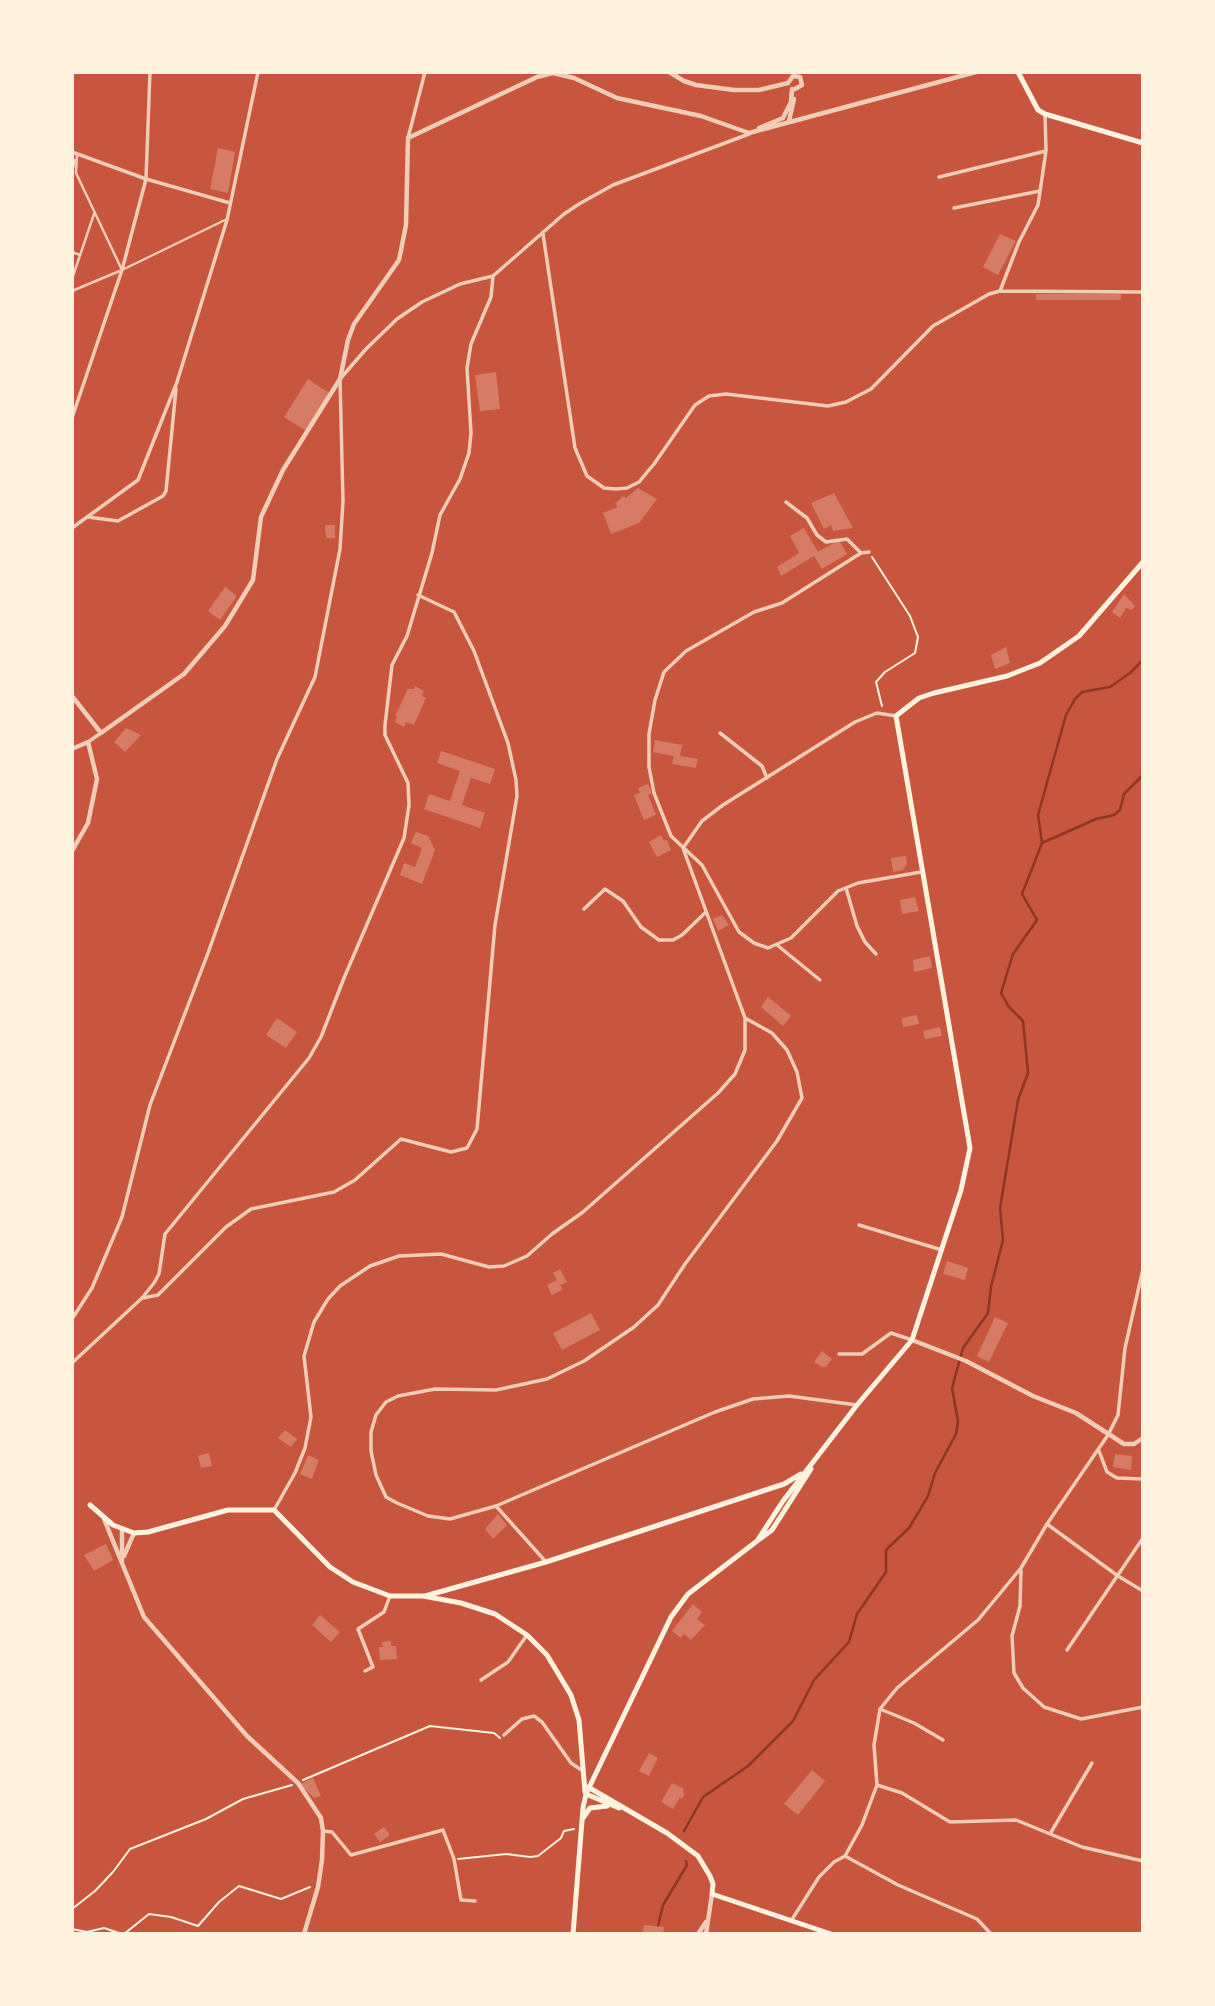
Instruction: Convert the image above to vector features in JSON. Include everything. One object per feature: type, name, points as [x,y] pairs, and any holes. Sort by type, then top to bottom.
[{"type":"main road","points":[[1018,72],[1038,110],[1045,114],[1143,143]]},
{"type":"main road","points":[[573,1934],[582,1820],[588,1787],[671,1617],[688,1594],[772,1530],[816,1460],[857,1405],[912,1340],[961,1190],[970,1148],[896,716],[919,698],[934,692],[1007,676],[1040,663],[1080,636],[1143,562]]},
{"type":"main road","points":[[757,1541],[777,1495],[816,1460]]},
{"type":"main road","points":[[423,1596],[777,1495],[816,1460]]},
{"type":"main road","points":[[777,1495],[787,1509]]},
{"type":"main road","points":[[90,1505],[104,1519],[122,1530],[134,1532],[148,1532],[228,1510],[274,1510],[330,1567],[353,1582],[390,1596],[423,1596],[461,1603],[495,1614],[527,1635],[547,1655],[571,1695],[579,1720],[586,1794]]},
{"type":"main road","points":[[460,1587],[457,1595],[461,1603]]},
{"type":"main road","points":[[583,1770],[590,1774],[595,1773]]},
{"type":"main road","points":[[588,1787],[667,1833],[698,1856],[713,1884],[712,1894],[831,1934]]},
{"type":"main road","points":[[586,1794],[638,1816]]},
{"type":"main road","points":[[582,1820],[590,1808],[603,1805],[620,1808]]},
{"type":"street","points":[[72,418],[122,270],[146,178],[150,72]]},
{"type":"street","points":[[72,528],[138,480],[177,382],[227,219],[257,72]]},
{"type":"street","points":[[72,1319],[92,1288],[122,1217],[150,1105],[277,759],[315,677],[340,550],[343,501],[340,379],[354,324],[393,270],[402,251],[408,138],[425,72]]},
{"type":"street","points":[[670,72],[696,85],[734,90],[759,90],[789,83],[793,76],[800,77]]},
{"type":"street","points":[[800,77],[804,72]]},
{"type":"street","points":[[408,138],[537,77],[552,73],[574,78],[606,95],[701,116],[749,133],[976,72]]},
{"type":"street","points":[[793,89],[802,85],[800,77]]},
{"type":"street","points":[[789,83],[793,89],[793,111],[789,122]]},
{"type":"street","points":[[72,749],[88,742],[184,674],[225,626],[253,580],[261,517],[283,470],[340,379],[388,326],[409,310],[460,284],[493,276],[564,215],[597,193],[783,118],[791,102],[793,89]]},
{"type":"street","points":[[1000,291],[1018,242],[1038,205],[1046,151],[1045,114]]},
{"type":"street","points":[[939,177],[1046,151]]},
{"type":"street","points":[[72,152],[230,203]]},
{"type":"street","points":[[72,172],[77,154]]},
{"type":"street","points":[[77,154],[76,173],[122,270]]},
{"type":"street","points":[[954,208],[1040,191]]},
{"type":"street","points":[[72,279],[94,214]]},
{"type":"street","points":[[72,291],[227,219]]},
{"type":"street","points":[[543,234],[575,448],[587,476],[604,488],[627,488],[639,482],[695,405],[709,396],[726,394],[828,406],[852,400],[871,389],[933,326],[963,307],[1000,291],[1143,292]]},
{"type":"street","points":[[72,253],[80,255]]},
{"type":"street","points":[[72,1362],[142,1298],[159,1274],[165,1234],[317,1046],[404,838],[409,804],[408,783],[385,735],[392,665],[407,636],[432,553],[440,515],[460,479],[469,453],[471,433],[467,368],[471,344],[491,297],[493,276]]},
{"type":"street","points":[[88,517],[118,521],[163,496],[166,491],[177,382]]},
{"type":"street","points":[[786,502],[807,518],[817,535],[826,541],[848,539],[860,553]]},
{"type":"street","points":[[869,552],[860,553],[782,603],[754,612],[686,651],[664,672],[655,700],[649,734],[649,767],[654,793],[671,836],[702,865],[739,932],[754,943],[768,948],[791,938],[838,891],[858,883],[921,872]]},
{"type":"street","points":[[142,1298],[158,1295],[226,1227],[251,1209],[334,1192],[355,1180],[401,1139],[452,1152],[467,1148],[477,1129],[495,925],[517,796],[516,780],[508,743],[474,651],[454,612],[418,595]]},
{"type":"street","points":[[72,696],[101,733]]},
{"type":"street","points":[[683,848],[702,821],[723,805],[855,722],[877,713],[896,716]]},
{"type":"street","points":[[720,733],[762,766],[767,778]]},
{"type":"street","points":[[72,851],[88,823],[97,779],[88,742]]},
{"type":"street","points":[[274,1510],[295,1473],[305,1448],[311,1417],[304,1356],[314,1322],[328,1299],[340,1286],[370,1266],[399,1256],[440,1254],[489,1267],[504,1266],[527,1256],[583,1212],[719,1093],[735,1074],[745,1050],[745,1018],[683,848]]},
{"type":"street","points":[[846,888],[857,926],[865,942],[876,954]]},
{"type":"street","points":[[584,909],[605,889],[623,901],[641,927],[659,940],[673,940],[682,935],[707,911]]},
{"type":"street","points":[[777,945],[820,980]]},
{"type":"street","points":[[745,1018],[772,1033],[787,1051],[797,1072],[802,1098],[777,1141],[685,1264],[658,1305],[634,1326],[584,1361],[547,1379],[496,1390],[435,1389],[398,1396],[386,1402],[376,1415],[371,1432],[371,1451],[376,1475],[386,1497],[428,1516],[450,1519],[496,1506],[715,1412],[753,1399],[789,1396],[857,1405]]},
{"type":"street","points":[[859,1225],[942,1250]]},
{"type":"street","points":[[790,1922],[819,1877],[845,1856],[862,1825],[877,1785],[874,1745],[880,1709],[897,1688],[978,1620],[1021,1568],[1047,1524],[1108,1435],[1118,1415],[1125,1348],[1143,1270]]},
{"type":"street","points":[[839,1354],[862,1354],[891,1333],[966,1361],[1032,1396],[1076,1413],[1124,1444],[1134,1444],[1143,1438]]},
{"type":"street","points":[[1098,1451],[1107,1472],[1117,1478],[1143,1479]]},
{"type":"street","points":[[496,1506],[546,1562]]},
{"type":"street","points":[[104,1519],[115,1551],[125,1568]]},
{"type":"street","points":[[1047,1524],[1143,1591]]},
{"type":"street","points":[[122,1530],[122,1560],[130,1587],[144,1617],[247,1736],[298,1783],[321,1818],[323,1831],[318,1887],[304,1934]]},
{"type":"street","points":[[122,1560],[134,1532]]},
{"type":"street","points":[[1068,1650],[1143,1538]]},
{"type":"street","points":[[1021,1568],[1020,1606],[1012,1636],[1014,1673],[1023,1688],[1044,1707],[1081,1719],[1143,1707]]},
{"type":"street","points":[[365,1671],[373,1667],[358,1629],[384,1612],[390,1596]]},
{"type":"street","points":[[481,1680],[508,1662],[527,1635]]},
{"type":"street","points":[[880,1709],[914,1723],[943,1740]]},
{"type":"street","points":[[503,1735],[522,1719],[534,1716],[542,1722],[571,1763],[583,1770]]},
{"type":"street","points":[[1050,1834],[1092,1763]]},
{"type":"street","points":[[877,1785],[902,1793],[950,1822],[1016,1820],[1082,1847],[1143,1861]]},
{"type":"street","points":[[323,1831],[332,1832],[351,1855],[443,1830],[454,1859],[461,1900],[475,1900]]},
{"type":"street","points":[[845,1856],[898,1885],[977,1919],[991,1934]]},
{"type":"street","points":[[706,1934],[712,1894]]},
{"type":"street","points":[[698,1934],[706,1921]]},
{"type":"path","points":[[869,552],[910,616],[918,637],[915,653],[885,672],[876,682],[884,714]]},
{"type":"path","points":[[72,1909],[95,1891],[130,1849],[206,1819],[243,1799],[298,1783],[430,1726],[494,1732],[499,1739],[503,1735]]},
{"type":"path","points":[[454,1859],[506,1854],[538,1856],[561,1838],[564,1831],[573,1830],[582,1820]]},
{"type":"path","points":[[72,1929],[88,1932],[104,1928],[123,1934],[149,1914],[171,1917],[198,1926],[219,1902],[239,1886],[281,1899],[309,1887],[318,1887]]},
{"type":"building","points":[[218,148],[235,152],[228,193],[210,189]]},
{"type":"building","points":[[1000,234],[1016,241],[998,275],[983,267]]},
{"type":"building","points":[[1036,294],[1121,294],[1121,300],[1036,300]]},
{"type":"building","points":[[496,372],[500,409],[480,411],[475,375]]},
{"type":"building","points":[[308,379],[329,393],[306,431],[284,417]]},
{"type":"building","points":[[638,488],[657,499],[639,523],[611,534],[603,513],[618,507],[615,504],[623,496],[626,498]]},
{"type":"building","points":[[834,493],[853,528],[833,531],[831,525],[824,529],[811,503]]},
{"type":"building","points":[[325,525],[335,525],[335,538],[326,538]]},
{"type":"building","points":[[804,528],[818,552],[839,540],[847,554],[822,569],[814,556],[781,576],[777,567],[799,553],[790,536]]},
{"type":"building","points":[[225,587],[237,596],[220,620],[208,611]]},
{"type":"building","points":[[1124,594],[1135,606],[1132,610],[1126,608],[1120,618],[1112,612]]},
{"type":"building","points":[[1006,647],[1010,663],[995,669],[991,655]]},
{"type":"building","points":[[415,686],[424,691],[422,696],[426,698],[414,725],[406,722],[404,727],[395,722],[395,716],[408,689],[414,689]]},
{"type":"building","points":[[126,728],[141,735],[125,752],[114,742]]},
{"type":"building","points":[[655,740],[682,745],[680,756],[698,759],[696,768],[672,764],[674,756],[653,752]]},
{"type":"building","points":[[441,751],[495,769],[490,784],[471,778],[462,805],[485,813],[480,828],[424,809],[429,794],[450,801],[460,771],[437,763]]},
{"type":"building","points":[[648,784],[652,793],[648,795],[656,815],[644,820],[634,795],[640,793],[638,788]]},
{"type":"building","points":[[416,832],[428,836],[435,850],[422,884],[400,875],[404,863],[415,867],[422,848],[411,843]]},
{"type":"building","points":[[661,835],[664,841],[667,840],[671,850],[657,857],[649,842]]},
{"type":"building","points":[[906,856],[907,864],[903,870],[893,872],[891,858]]},
{"type":"building","points":[[915,897],[919,911],[902,914],[900,900]]},
{"type":"building","points":[[722,915],[729,925],[718,931],[713,919]]},
{"type":"building","points":[[930,956],[932,968],[914,972],[913,960]]},
{"type":"building","points":[[768,997],[791,1016],[783,1026],[761,1007]]},
{"type":"building","points":[[917,1015],[919,1024],[903,1027],[902,1018]]},
{"type":"building","points":[[277,1018],[297,1032],[286,1048],[266,1035]]},
{"type":"building","points":[[940,1027],[942,1036],[925,1039],[923,1031]]},
{"type":"building","points":[[947,1261],[968,1268],[965,1280],[943,1274]]},
{"type":"building","points":[[560,1269],[567,1282],[560,1285],[563,1289],[552,1295],[547,1285],[557,1280],[553,1273]]},
{"type":"building","points":[[591,1313],[600,1330],[562,1350],[553,1333]]},
{"type":"building","points":[[995,1317],[1008,1323],[989,1362],[977,1356]]},
{"type":"building","points":[[822,1351],[832,1359],[826,1367],[814,1362]]},
{"type":"building","points":[[285,1430],[297,1439],[291,1447],[278,1438]]},
{"type":"building","points":[[209,1453],[212,1466],[201,1468],[198,1456]]},
{"type":"building","points":[[1115,1454],[1132,1456],[1131,1470],[1113,1467]]},
{"type":"building","points":[[308,1455],[319,1460],[312,1479],[300,1474]]},
{"type":"building","points":[[498,1514],[507,1525],[493,1539],[485,1529]]},
{"type":"building","points":[[106,1544],[113,1560],[94,1571],[84,1555]]},
{"type":"building","points":[[693,1604],[702,1612],[697,1619],[705,1625],[691,1640],[684,1634],[681,1638],[672,1631]]},
{"type":"building","points":[[320,1615],[340,1632],[331,1642],[312,1625]]},
{"type":"building","points":[[391,1641],[391,1646],[396,1646],[397,1659],[380,1660],[379,1647],[383,1647],[382,1642]]},
{"type":"building","points":[[649,1753],[658,1758],[649,1776],[639,1771]]},
{"type":"building","points":[[812,1770],[825,1781],[798,1815],[784,1804]]},
{"type":"building","points":[[313,1778],[321,1796],[314,1798],[300,1784]]},
{"type":"building","points":[[672,1783],[684,1789],[685,1793],[673,1809],[661,1802]]},
{"type":"building","points":[[384,1827],[390,1835],[380,1842],[374,1834]]},
{"type":"building","points":[[644,1925],[664,1927],[663,1934],[642,1934]]},
{"type":"waterway","points":[[684,1831],[703,1797],[748,1766],[793,1721],[814,1680],[849,1642],[857,1614],[886,1572],[886,1550],[909,1528],[928,1496],[935,1473],[956,1434],[958,1421],[952,1388],[963,1348],[988,1313],[991,1287],[1003,1240],[1000,1208],[1018,1100],[1028,1073],[1023,1021],[1009,1007],[1001,993],[1013,954],[1037,920],[1022,894],[1042,843],[1038,815],[1066,715],[1075,699],[1082,692],[1110,687],[1143,660]]},
{"type":"waterway","points":[[1042,843],[1096,819],[1114,815],[1120,810],[1124,794],[1143,775]]},
{"type":"waterway","points":[[656,1934],[663,1905],[687,1865],[686,1861]]}]
